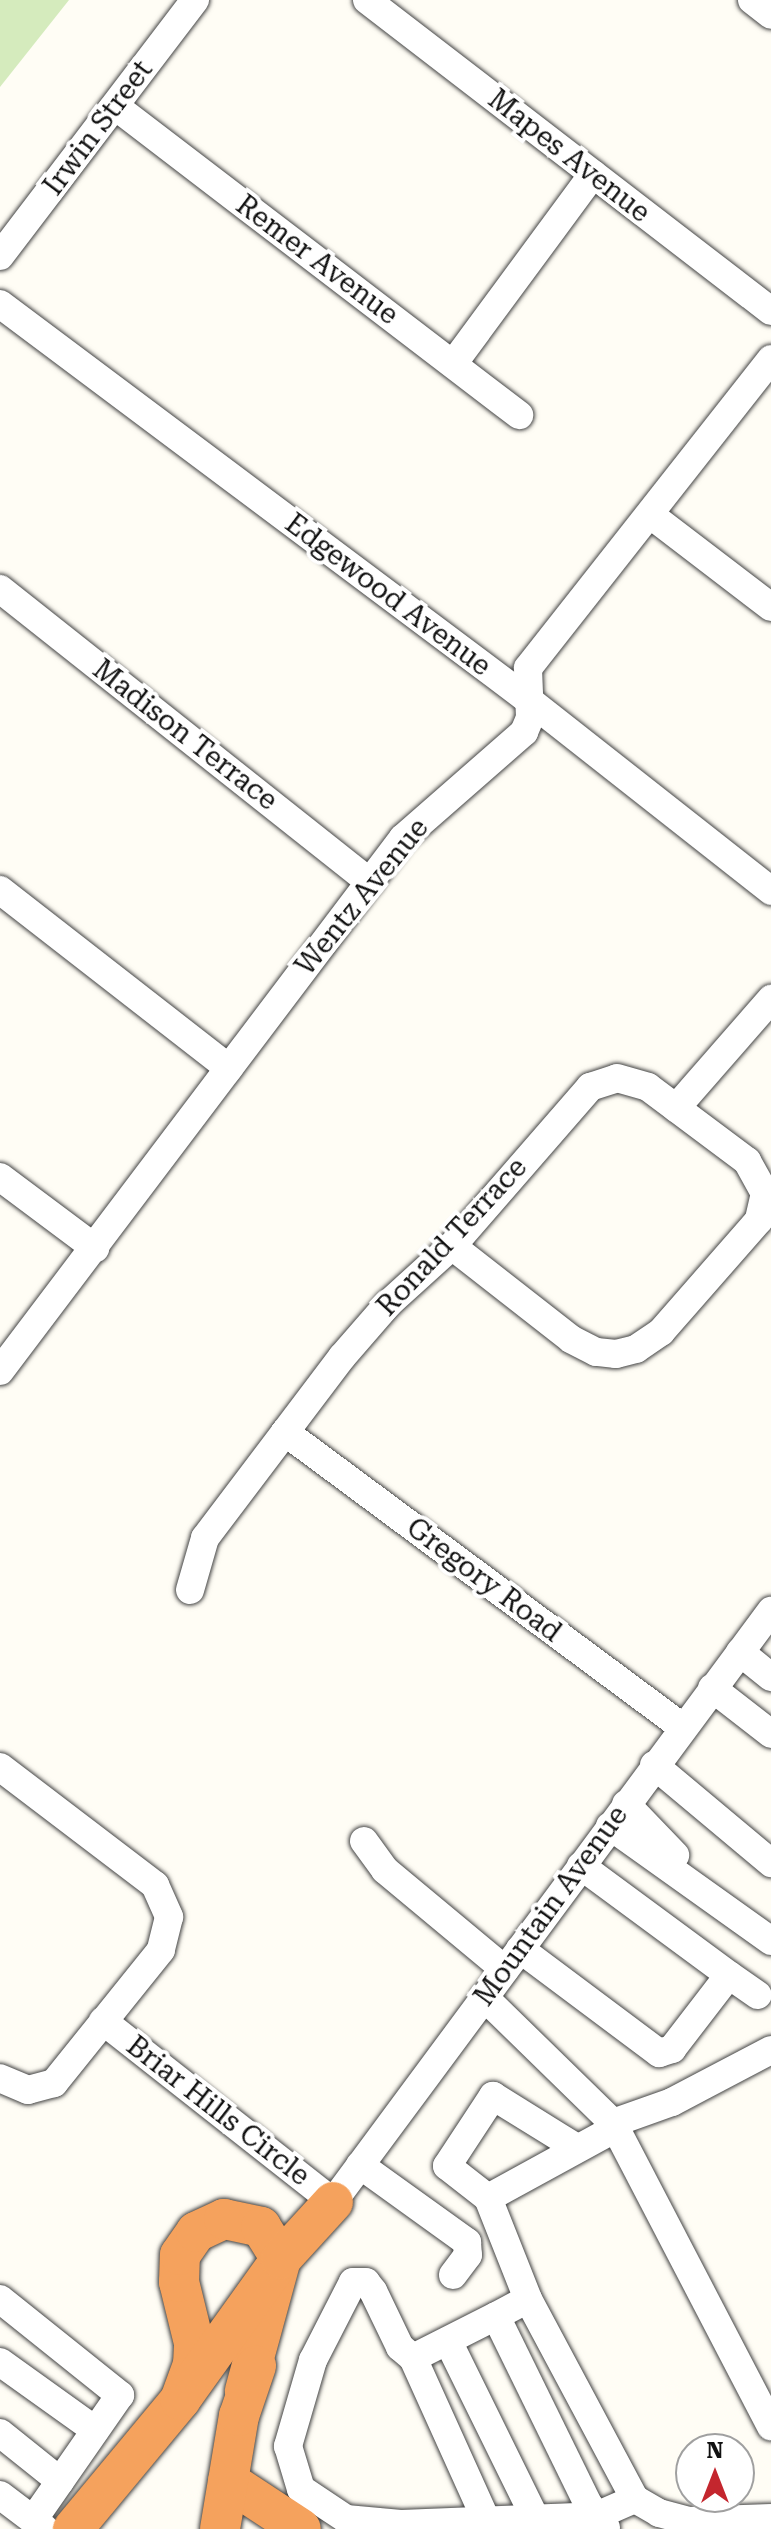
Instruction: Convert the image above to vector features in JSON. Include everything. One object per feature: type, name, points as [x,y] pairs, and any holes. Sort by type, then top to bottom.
[{"type":"highway","points":[[73,2529],[180,2400],[281,2259],[333,2202]]},
{"type":"highway","points":[[245,2391],[333,2202]]},
{"type":"highway","points":[[180,2400],[193,2365],[178,2267],[189,2238],[214,2221],[250,2222],[270,2235],[281,2259],[245,2391],[220,2529]]},
{"type":"highway","points":[[228,2481],[301,2529]]},
{"type":"street","name":"Irwin Street","points":[[0,256],[195,0]]},
{"type":"street","name":"Mapes Avenue","points":[[367,0],[771,311]]},
{"type":"street","points":[[752,0],[771,15]]},
{"type":"street","name":"Remer Avenue","points":[[115,106],[519,415]]},
{"type":"street","points":[[453,364],[593,174]]},
{"type":"street","name":"Edgewood Avenue","points":[[0,304],[526,698],[771,891]]},
{"type":"street","name":"Wentz Avenue","points":[[0,1371],[403,838],[524,732],[530,718],[526,698],[528,668],[652,516],[771,359]]},
{"type":"street","points":[[652,516],[771,607]]},
{"type":"street","name":"Madison Terrace","points":[[0,589],[370,882]]},
{"type":"street","points":[[0,890],[229,1068]]},
{"type":"street","points":[[452,1246],[583,1347],[616,1354],[654,1338],[759,1220],[764,1207],[761,1179],[754,1167],[676,1108],[771,999]]},
{"type":"street","name":"Ronald Terrace","points":[[190,1590],[205,1538],[285,1432],[388,1304],[452,1246],[590,1087],[617,1078],[633,1080],[676,1108]]},
{"type":"street","points":[[0,1177],[95,1248]]},
{"type":"street","name":"Gregory Road","points":[[285,1432],[682,1727]]},
{"type":"street","name":"Mountain Avenue","points":[[333,2202],[682,1727],[771,1611]]},
{"type":"street","points":[[740,1652],[771,1677]]},
{"type":"street","points":[[712,1688],[771,1734]]},
{"type":"street","points":[[654,1765],[771,1863]]},
{"type":"street","name":"Briar Hills Circle","points":[[0,1767],[142,1874],[165,1900],[169,1917],[161,1950],[54,2083],[28,2090],[0,2078]]},
{"type":"street","points":[[618,1815],[693,1890],[712,1895],[771,1941]]},
{"type":"street","points":[[364,1841],[385,1870],[512,1960],[659,2053],[672,2049],[729,1975]]},
{"type":"street","points":[[581,1866],[758,1995]]},
{"type":"street","points":[[484,1997],[614,2125],[771,2426]]},
{"type":"street","name":"Briar Hills Circle","points":[[103,2021],[333,2202]]},
{"type":"street","points":[[488,2198],[614,2125],[672,2102],[771,2050]]},
{"type":"street","points":[[577,2148],[493,2096],[447,2166],[488,2198],[528,2299],[635,2499],[659,2513],[689,2521],[771,2518]]},
{"type":"street","points":[[360,2165],[467,2242],[468,2255],[453,2275]]},
{"type":"street","points":[[486,2520],[413,2358],[400,2347],[366,2282],[353,2282],[313,2360],[288,2446],[292,2468],[301,2489],[346,2519],[401,2524],[535,2518],[597,2525],[635,2499]]},
{"type":"street","points":[[0,2299],[120,2395],[60,2481],[39,2524],[0,2495]]},
{"type":"street","points":[[413,2358],[528,2299]]},
{"type":"street","points":[[496,2316],[597,2525]]},
{"type":"street","points":[[448,2341],[535,2518]]},
{"type":"street","points":[[0,2362],[95,2430]]},
{"type":"street","points":[[0,2433],[60,2481]]},
{"type":"green space","points":[[0,0],[69,0],[0,87]]}]
